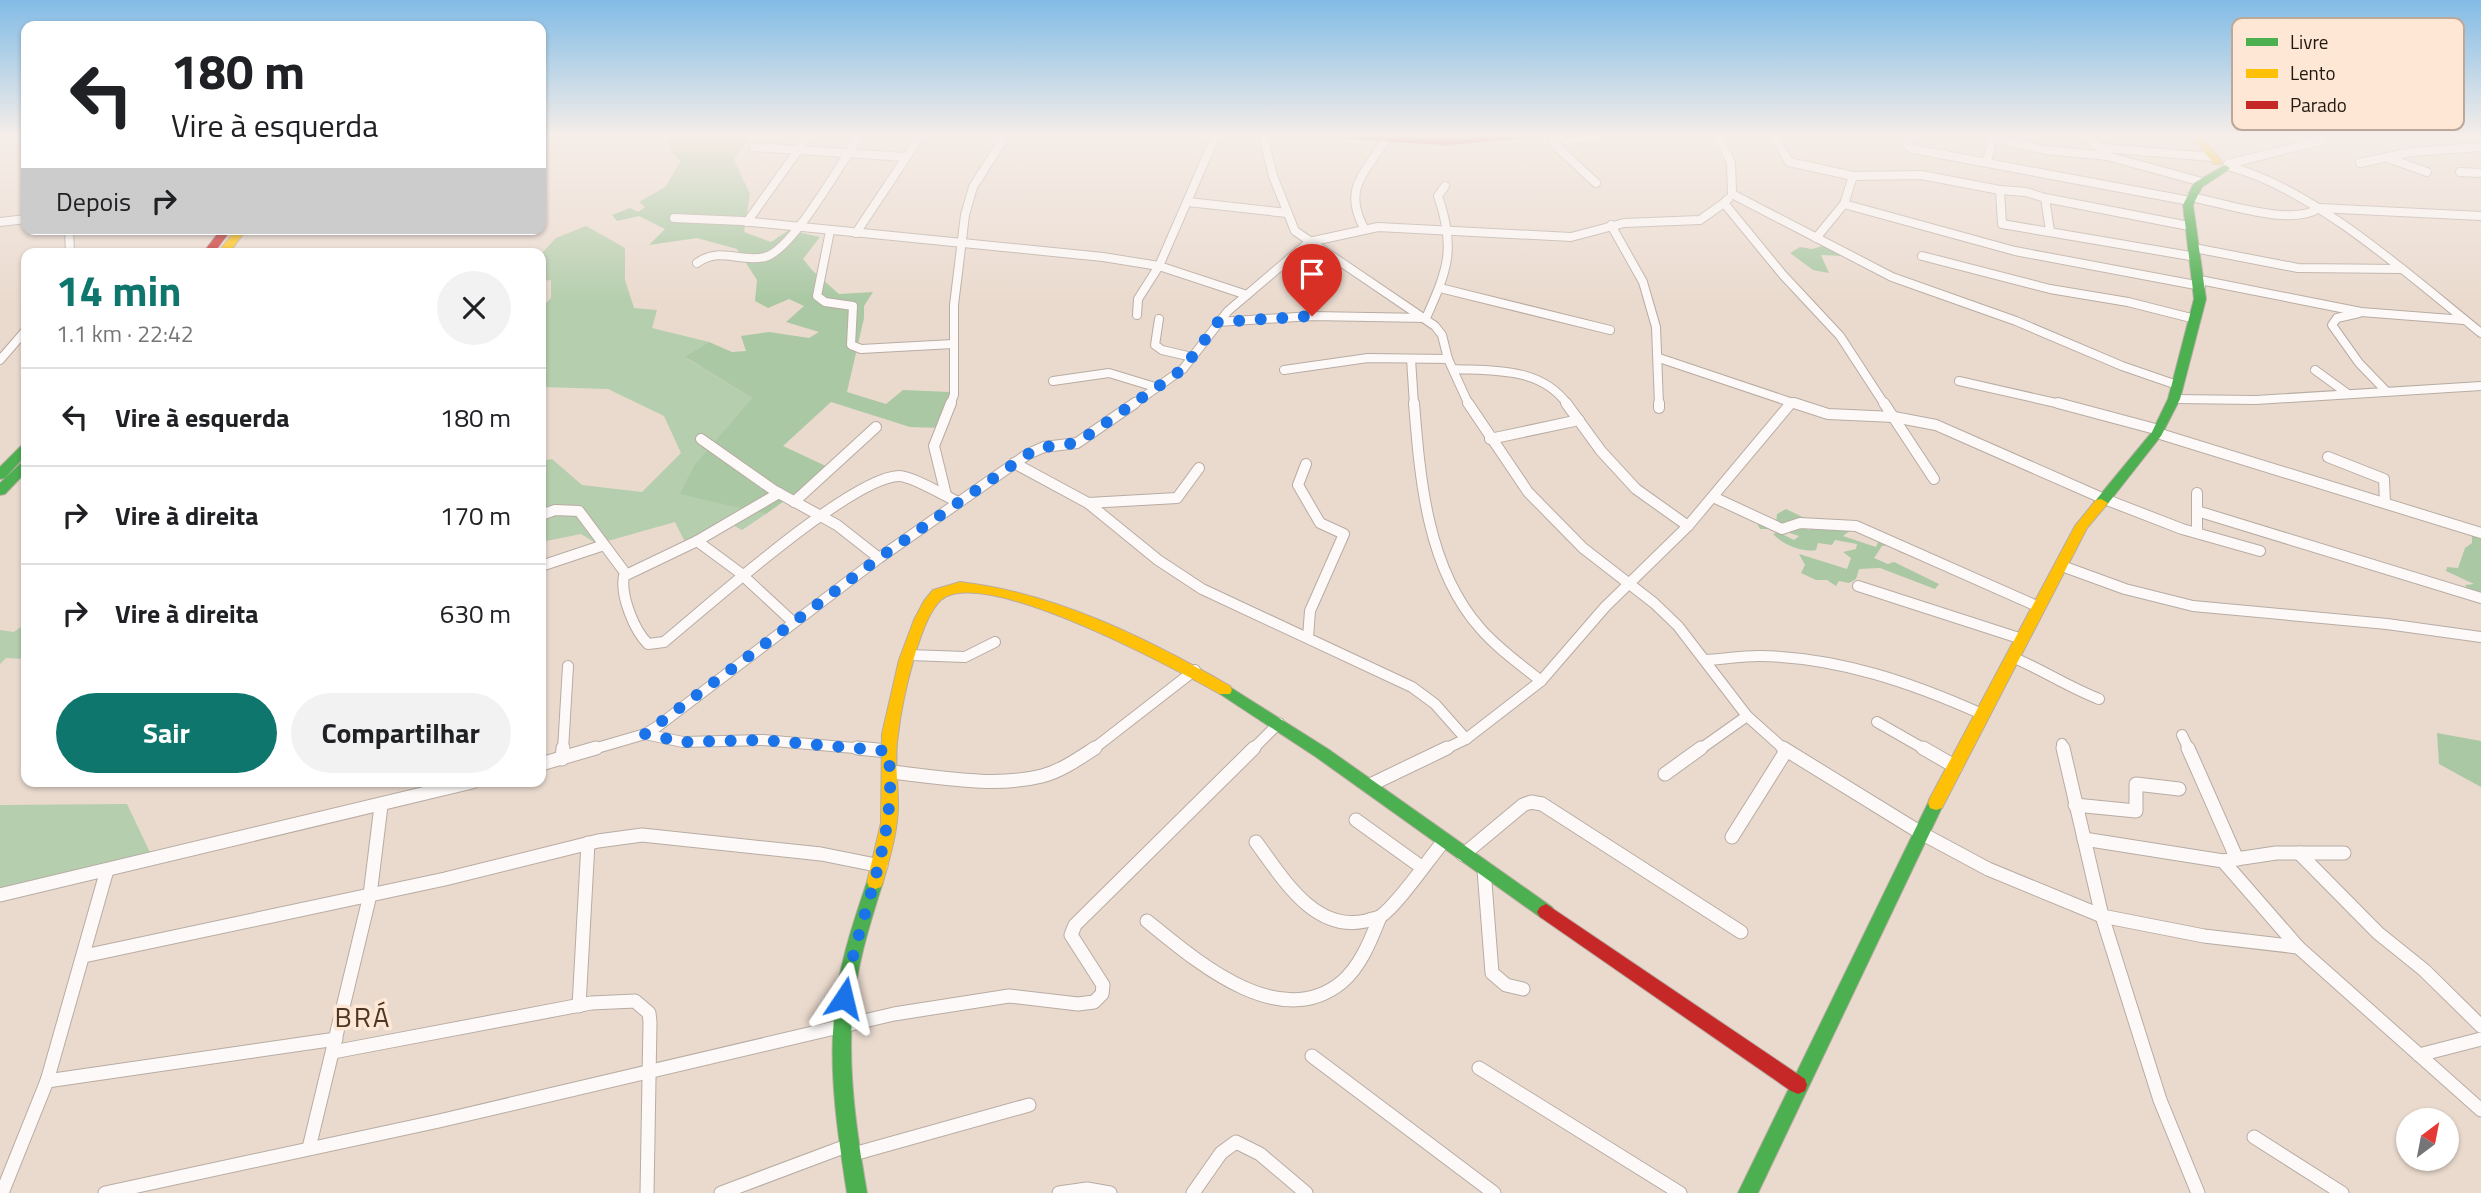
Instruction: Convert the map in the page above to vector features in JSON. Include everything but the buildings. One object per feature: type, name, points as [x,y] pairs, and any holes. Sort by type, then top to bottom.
[{"type":"street","points":[[747,222],[769,191]]},
{"type":"street","points":[[697,263],[712,253],[767,256],[777,251],[798,227],[822,191]]},
{"type":"street","points":[[856,233],[883,191]]},
{"type":"street","points":[[946,495],[934,446],[954,395],[953,344],[962,241],[972,191]]},
{"type":"street","points":[[1137,315],[1138,299],[1160,266],[1193,191]]},
{"type":"street","points":[[1280,191],[1294,231],[1426,318],[1442,335],[1451,364],[1471,409],[1528,492],[1559,526],[1665,613],[1747,716],[1786,751],[1921,833],[2018,883],[2102,916],[2204,936],[2298,947]]},
{"type":"street","points":[[1353,191],[1353,210],[1364,228]]},
{"type":"street","points":[[1426,318],[1448,267],[1451,233],[1438,196],[1442,191]]},
{"type":"street","points":[[546,763],[645,734],[879,558],[1014,463],[1036,449],[1077,443],[1183,369],[1218,322],[1309,242],[1364,228],[1561,237],[1611,225],[1700,220],[1724,203],[1733,191]]},
{"type":"street","points":[[1816,238],[1844,204],[1848,191]]},
{"type":"street","points":[[2000,191],[2002,224],[2298,268],[2402,269]]},
{"type":"street","points":[[2009,191],[2189,226]]},
{"type":"street","points":[[2141,191],[2287,216],[2309,215],[2319,208],[2400,209],[2481,216]]},
{"type":"street","points":[[1748,1193],[1921,833],[2012,657],[2082,526],[2158,432],[2176,392],[2196,319],[2200,283],[2189,226],[2190,199],[2197,191]]},
{"type":"street","points":[[2285,191],[2319,208],[2402,269],[2481,333]]},
{"type":"street","points":[[1732,194],[1892,277],[2016,321],[2176,392],[2256,400],[2481,386]]},
{"type":"street","points":[[2045,198],[2050,231]]},
{"type":"street","points":[[1188,202],[1287,213]]},
{"type":"street","points":[[1724,203],[1783,275],[1833,327],[1934,479]]},
{"type":"street","points":[[1844,204],[2015,251],[2361,312],[2464,320]]},
{"type":"street","points":[[674,218],[962,241],[1160,266],[1247,295]]},
{"type":"street","points":[[0,222],[21,220]]},
{"type":"street","points":[[1611,225],[1643,282],[1656,327],[1659,408]]},
{"type":"street","points":[[830,231],[817,296],[825,302],[853,306],[851,345],[861,349],[953,344]]},
{"type":"street","points":[[1922,256],[2050,289],[2128,302],[2196,319]]},
{"type":"street","points":[[1440,288],[1610,330]]},
{"type":"street","points":[[2361,312],[2337,318],[2332,325],[2359,363],[2386,391]]},
{"type":"street","points":[[1218,322],[1339,316],[1426,318]]},
{"type":"street","points":[[1159,319],[1155,345],[1162,350],[1192,357]]},
{"type":"street","points":[[0,360],[21,336]]},
{"type":"street","points":[[1659,358],[1791,403],[1838,416],[1894,417],[1936,425],[2102,498],[2197,533],[2260,551]]},
{"type":"street","points":[[1284,370],[1356,359],[1411,359],[1530,375],[1558,391],[1578,420],[1636,489],[1688,526]]},
{"type":"street","points":[[1411,359],[1428,512],[1455,592],[1485,634],[1541,681]]},
{"type":"street","points":[[2315,370],[2348,394]]},
{"type":"street","points":[[1053,381],[1109,373],[1155,387]]},
{"type":"street","points":[[1959,381],[2044,398],[2481,533]]},
{"type":"street","points":[[1368,786],[1466,739],[1541,681],[1583,630],[1688,526],[1791,403]]},
{"type":"street","points":[[1490,439],[1578,420]]},
{"type":"street","points":[[794,502],[876,427]]},
{"type":"street","points":[[701,439],[719,455],[779,494],[822,516],[879,558]]},
{"type":"street","points":[[0,475],[21,454]]},
{"type":"street","points":[[2328,457],[2384,480],[2385,503]]},
{"type":"street","points":[[1014,463],[1087,503],[1177,574],[1423,695],[1466,739]]},
{"type":"street","points":[[1306,464],[1298,478],[1298,485],[1320,523],[1344,534],[1310,611],[1308,637]]},
{"type":"street","points":[[1087,503],[1177,498],[1199,468]]},
{"type":"street","points":[[0,491],[21,470]]},
{"type":"street","points":[[779,494],[697,541],[626,574],[621,585],[639,635],[648,644],[664,642],[822,516],[871,483],[890,476],[914,479],[958,502]]},
{"type":"street","points":[[2197,493],[2197,533]]},
{"type":"street","points":[[1713,497],[1782,528],[1800,523],[1856,526],[2039,607]]},
{"type":"street","points":[[546,514],[563,509],[579,512],[626,574]]},
{"type":"street","points":[[2197,511],[2481,598]]},
{"type":"street","points":[[697,541],[744,576],[793,622]]},
{"type":"street","points":[[546,564],[604,545]]},
{"type":"street","points":[[2062,566],[2144,594],[2193,606],[2387,624],[2481,637]]},
{"type":"street","points":[[1858,586],[2022,639]]},
{"type":"street","points":[[857,1193],[850,1150],[841,1025],[850,965],[881,866],[889,819],[891,772],[888,751],[909,655],[927,603],[936,594],[959,589],[995,593],[1051,607],[1113,631],[1195,670],[1279,723],[1443,842],[1798,1085]]},
{"type":"street","points":[[909,655],[962,658],[983,652],[995,642]]},
{"type":"street","points":[[1705,660],[1768,657],[1829,666],[1906,682],[1984,715]]},
{"type":"street","points":[[2012,657],[2048,672],[2063,685],[2099,699]]},
{"type":"street","points":[[562,759],[568,666]]},
{"type":"street","points":[[891,772],[1003,779],[1055,773],[1170,692],[1195,670]]},
{"type":"street","points":[[1665,774],[1747,716]]},
{"type":"street","points":[[1877,722],[1956,767]]},
{"type":"street","points":[[105,1193],[648,1072],[841,1025],[984,998],[1009,996],[1078,1004],[1094,1002],[1102,994],[1103,985],[1071,935],[1075,925],[1279,723]]},
{"type":"street","points":[[645,734],[683,742],[763,740],[888,751]]},
{"type":"street","points":[[2182,735],[2230,860],[2298,947],[2481,1110]]},
{"type":"street","points":[[2062,744],[2102,916],[2160,1100],[2198,1193]]},
{"type":"street","points":[[1732,837],[1786,751]]},
{"type":"street","points":[[2075,805],[2136,811],[2136,784],[2179,789]]},
{"type":"street","points":[[0,895],[453,787]]},
{"type":"street","points":[[1463,855],[1523,805],[1531,802],[1542,804],[1741,932]]},
{"type":"street","points":[[309,1148],[370,895],[381,806]]},
{"type":"street","points":[[1356,820],[1420,866]]},
{"type":"street","points":[[84,956],[370,895],[588,843],[642,835],[821,854],[881,866]]},
{"type":"street","points":[[2084,839],[2230,860],[2299,853],[2344,853]]},
{"type":"street","points":[[1255,842],[1289,886],[1313,910],[1340,923],[1364,923],[1380,917]]},
{"type":"street","points":[[1147,921],[1200,964],[1239,987],[1278,999],[1305,1000],[1340,984],[1361,959],[1380,917],[1420,866],[1443,842]]},
{"type":"street","points":[[579,1006],[588,843]]},
{"type":"street","points":[[2299,853],[2378,933],[2424,970],[2481,1026]]},
{"type":"street","points":[[2,1193],[6,1169],[47,1081],[107,870]]},
{"type":"street","points":[[1484,870],[1492,973],[1506,985],[1523,989]]},
{"type":"street","points":[[47,1081],[334,1046],[624,1000],[643,1006],[650,1022],[647,1193]]},
{"type":"street","points":[[2419,1055],[2481,1039]]},
{"type":"street","points":[[1312,1056],[1494,1193]]},
{"type":"street","points":[[1479,1068],[1680,1193]]},
{"type":"street","points":[[728,1192],[850,1150],[1029,1105]]},
{"type":"street","points":[[2254,1136],[2342,1193]]},
{"type":"street","points":[[1192,1193],[1221,1153],[1236,1142],[1260,1154],[1306,1193]]},
{"type":"street","points":[[1059,1193],[1087,1189],[1110,1193]]},
{"type":"green space","points":[[659,191],[748,191],[744,232],[771,242],[789,230],[820,237],[803,259],[812,270],[839,294],[873,292],[864,306],[864,318],[847,392],[886,404],[903,390],[950,392],[944,428],[910,427],[831,402],[783,446],[830,468],[766,514],[680,494],[694,465],[752,398],[685,357],[709,342],[732,352],[746,351],[741,336],[769,332],[809,338],[819,332],[786,322],[804,306],[789,299],[768,308],[755,301],[757,280],[737,249],[697,238],[649,245],[665,229],[639,216],[617,221],[612,215],[630,208],[638,212],[645,207],[639,202]]},
{"type":"green space","points":[[586,226],[625,248],[625,280],[634,308],[657,310],[652,328],[709,342],[686,358],[752,398],[694,465],[681,493],[766,514],[742,530],[727,522],[686,544],[675,522],[597,544],[581,534],[546,541],[546,460],[552,459],[582,485],[642,492],[681,453],[664,416],[608,389],[546,387],[546,303],[551,298],[551,280],[546,280],[546,249],[556,238]]},
{"type":"green space","points":[[1822,246],[1837,250],[1843,256],[1821,255],[1829,273],[1813,270],[1790,253],[1800,247],[1812,249]]},
{"type":"green space","points":[[1786,509],[1811,521],[1802,527],[1809,530],[1817,525],[1851,530],[1843,536],[1876,547],[1880,538],[1915,552],[1908,555],[1899,552],[1894,544],[1882,546],[1874,558],[1888,564],[1894,562],[1939,584],[1935,589],[1880,568],[1859,569],[1856,579],[1849,583],[1839,581],[1836,586],[1827,580],[1816,580],[1801,573],[1805,565],[1799,554],[1847,569],[1851,558],[1843,552],[1856,549],[1857,544],[1835,540],[1832,545],[1818,543],[1816,550],[1805,550],[1787,544],[1773,534],[1778,532],[1794,540],[1799,536],[1777,529],[1760,529],[1757,523],[1776,523],[1777,514]]},
{"type":"green space","points":[[2461,529],[2481,530],[2481,600],[2471,594],[2465,585],[2474,584],[2446,571],[2447,567],[2458,568],[2465,548],[2472,543],[2472,536]]},
{"type":"green space","points":[[21,627],[21,659],[6,658],[0,664],[0,630],[14,632]]},
{"type":"green space","points":[[2437,733],[2481,741],[2481,787],[2439,764]]},
{"type":"green space","points":[[127,804],[153,859],[0,895],[0,805]]},
{"type":"traffic: fast","points":[[2101,503],[2157,433],[2174,399],[2200,299],[2188,205],[2195,191]]},
{"type":"traffic: fast","points":[[0,475],[21,453]]},
{"type":"traffic: fast","points":[[0,491],[21,470]]},
{"type":"traffic: fast","points":[[1225,690],[1322,753],[1546,912]]},
{"type":"traffic: fast","points":[[1748,1193],[1936,803]]},
{"type":"traffic: fast","points":[[857,1193],[843,1092],[843,1015],[851,963],[875,882]]},
{"type":"traffic: slow","points":[[227,248],[237,235]]},
{"type":"traffic: slow","points":[[1936,803],[2082,526],[2101,503]]},
{"type":"traffic: slow","points":[[875,882],[889,823],[888,751],[896,702],[913,639],[929,605],[938,594],[960,587],[994,591],[1035,603],[1126,639],[1225,690]]},
{"type":"traffic: jam","points":[[212,248],[222,235]]},
{"type":"traffic: jam","points":[[1546,912],[1798,1085]]},
{"type":"district","name":"BRÁ","points":[[363,1017]]},
{"type":"route","points":[[844,998],[864,914],[881,866],[891,794],[888,751],[749,739],[683,742],[645,734],[670,719],[737,664],[879,558],[1028,454],[1044,447],[1063,447],[1077,443],[1183,369],[1218,322],[1312,316]]}]
